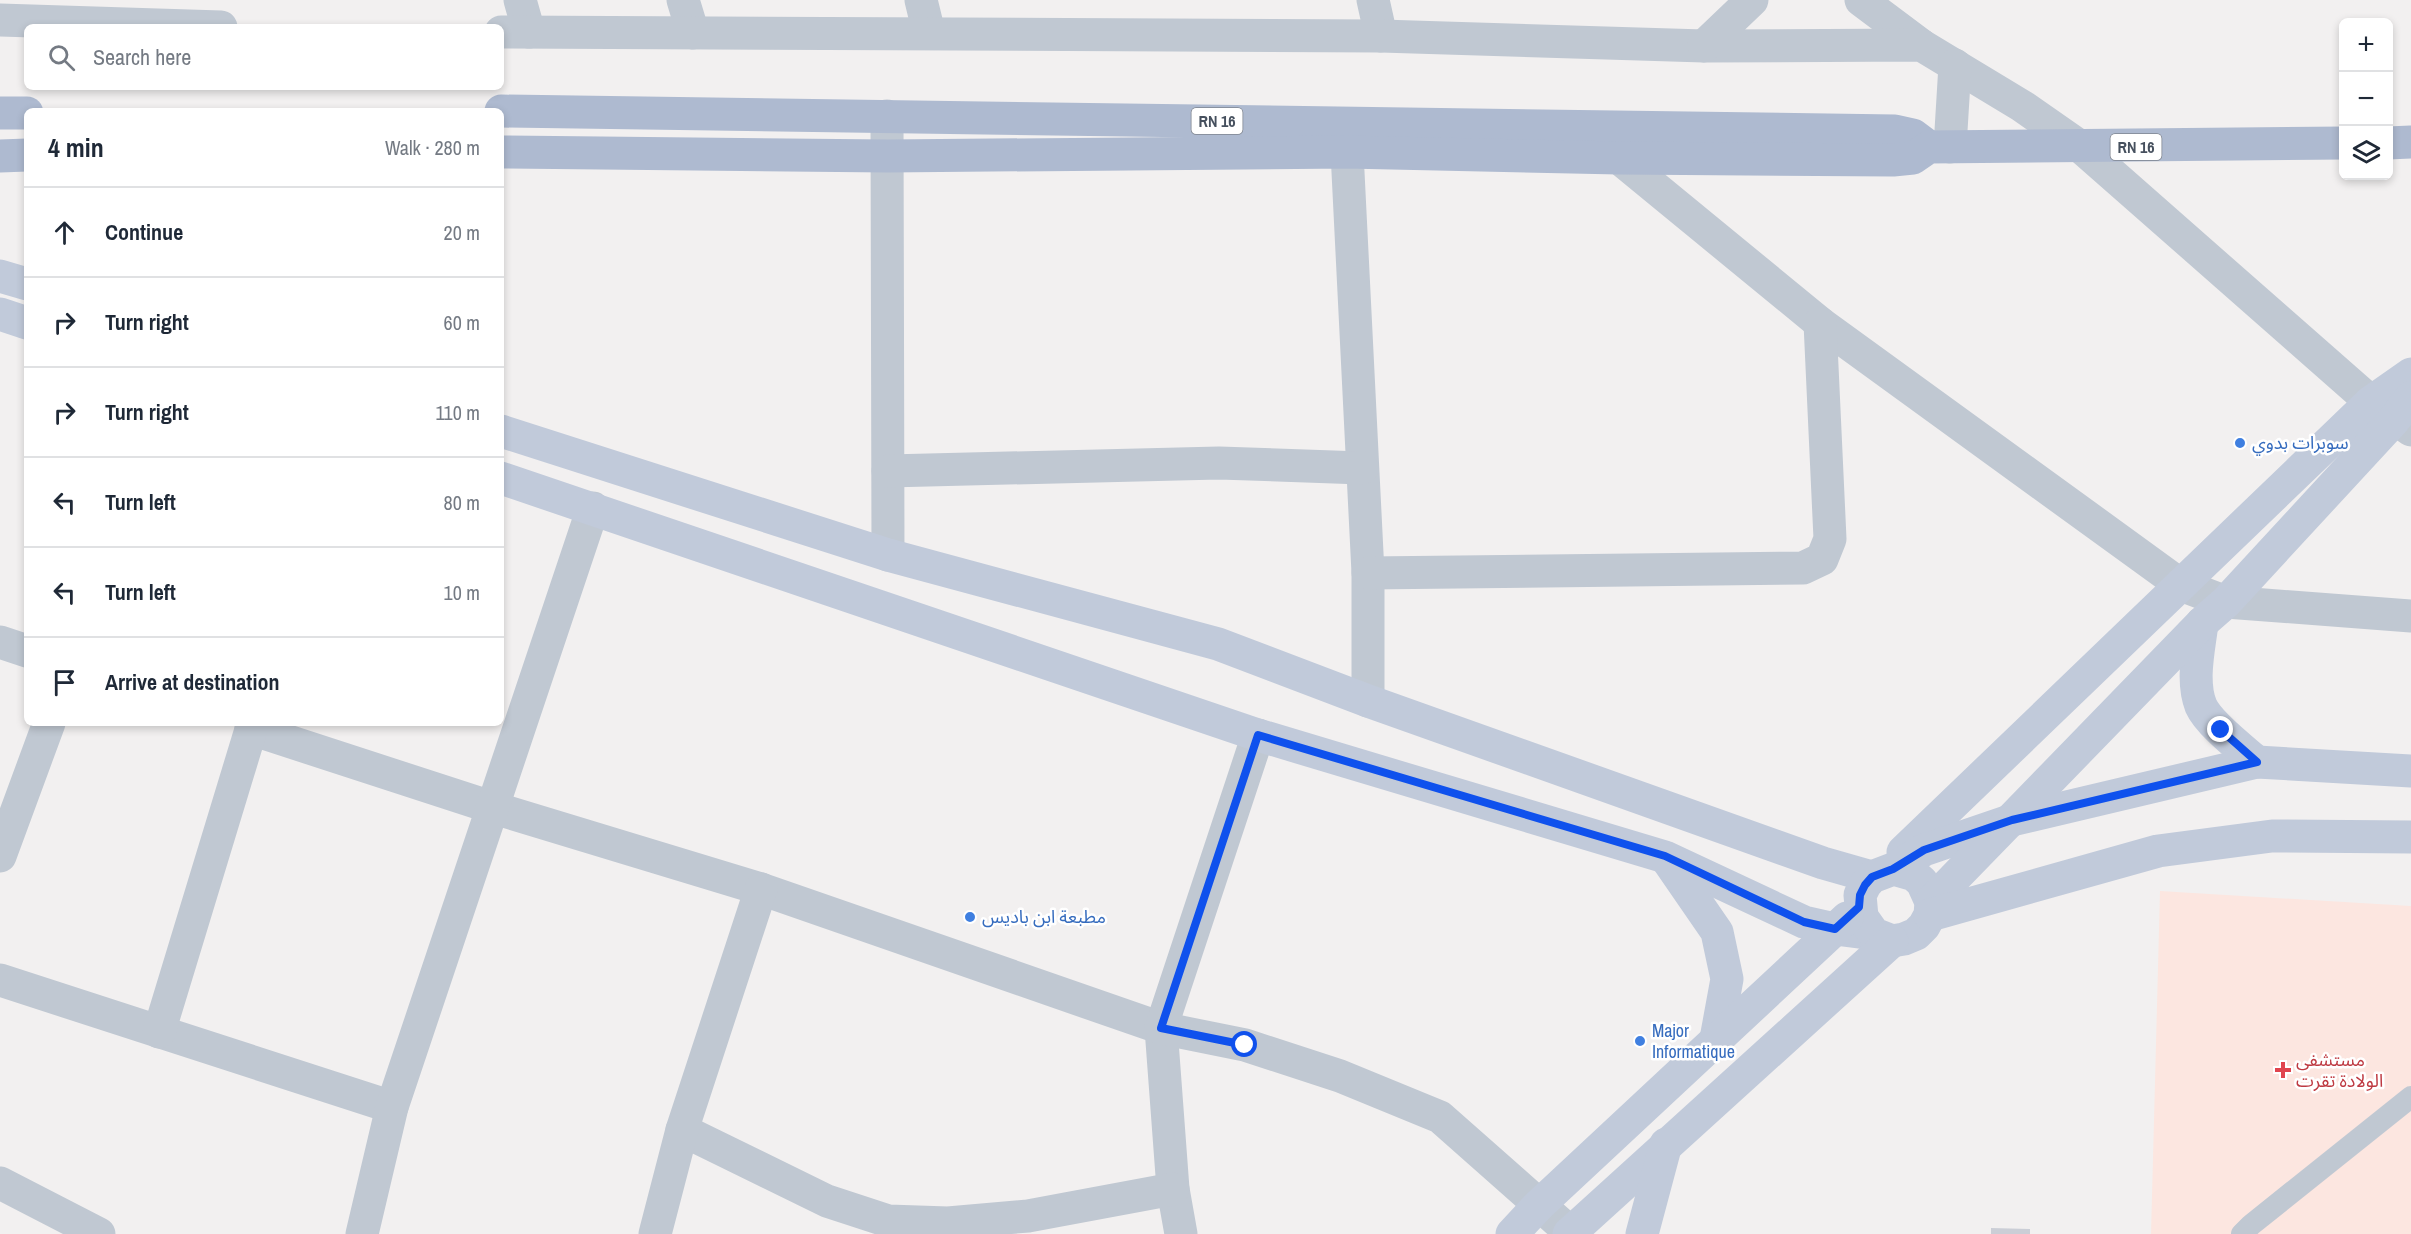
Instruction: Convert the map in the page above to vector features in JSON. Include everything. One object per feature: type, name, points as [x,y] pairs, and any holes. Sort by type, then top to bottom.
[{"type":"main road","name":"RN 16","points":[[504,111],[1894,131],[1913,135],[1940,147]]},
{"type":"main road","points":[[0,113],[24,113]]},
{"type":"main road","points":[[2393,143],[2411,142]]},
{"type":"main road","name":"RN 16","points":[[504,152],[888,156],[1347,152],[1619,158],[1893,160],[1914,158],[1940,147],[2339,144]]},
{"type":"main road","points":[[0,156],[24,155]]},
{"type":"main road","points":[[0,276],[24,283]]},
{"type":"main road","points":[[0,314],[24,321]]},
{"type":"main road","points":[[504,479],[1258,735],[1665,856],[1804,922],[1835,929],[1875,927],[1904,939],[1916,934],[1924,926],[1930,908],[2214,612],[2397,412],[2411,374]]},
{"type":"main road","points":[[1883,873],[2181,585],[2397,412]]},
{"type":"main road","points":[[504,432],[888,555],[1218,644],[1368,701],[1823,863],[1883,873],[1904,870],[1923,882],[1930,908]]},
{"type":"main road","points":[[2214,612],[2196,679],[2201,707],[2221,730],[2257,762]]},
{"type":"main road","points":[[1875,927],[1860,895],[1865,885],[1924,850],[2012,820],[2257,762],[2411,771]]},
{"type":"main road","points":[[1930,908],[2158,851],[2272,836],[2411,837]]},
{"type":"main road","points":[[1665,856],[1717,932],[1727,979],[1716,1039]]},
{"type":"main road","points":[[1569,1233],[1666,1144],[1875,927]]},
{"type":"main road","points":[[1512,1234],[1538,1206],[1835,929]]},
{"type":"main road","points":[[1642,1234],[1666,1144]]},
{"type":"street","points":[[520,0],[515,32],[1381,36],[1704,46],[1921,45]]},
{"type":"street","points":[[683,0],[693,33]]},
{"type":"street","points":[[921,0],[929,33]]},
{"type":"street","points":[[1372,0],[1381,36]]},
{"type":"street","points":[[1704,46],[1752,0]]},
{"type":"street","points":[[1861,0],[1921,45],[2022,106],[2081,147],[2397,412]]},
{"type":"street","points":[[14,14],[159,13],[208,24]]},
{"type":"street","points":[[1940,147],[1955,65]]},
{"type":"street","points":[[887,116],[888,555]]},
{"type":"street","points":[[1347,152],[1368,573],[1368,701]]},
{"type":"street","points":[[1619,158],[1820,323],[2181,585],[2214,612],[2411,616]]},
{"type":"street","points":[[1368,573],[1803,568],[1822,559],[1830,539],[1820,323]]},
{"type":"street","points":[[888,471],[1218,463],[1362,468]]},
{"type":"street","points":[[362,1234],[392,1107],[593,508]]},
{"type":"street","points":[[0,642],[24,650]]},
{"type":"street","points":[[0,856],[48,726]]},
{"type":"street","points":[[159,1032],[252,726],[491,807],[761,889],[1161,1028],[1245,1045],[1340,1076],[1440,1117],[1569,1233]]},
{"type":"street","points":[[1181,1234],[1173,1190],[1161,1028],[1258,735]]},
{"type":"street","points":[[655,1234],[682,1130],[761,889]]},
{"type":"street","points":[[0,980],[392,1107]]},
{"type":"street","points":[[682,1130],[826,1201],[888,1221],[948,1223],[1028,1216],[1173,1190]]},
{"type":"street","points":[[0,1183],[99,1234]]},
{"type":"lane","points":[[2242,1234],[2411,1097]]},
{"type":"shaded area","name":"مستشفى الولادة تقرت","points":[[2160,891],[2411,906],[2411,1234],[2151,1234]]},
{"type":"building","points":[[1991,1228],[2030,1229],[2030,1234],[1991,1234]]},
{"type":"place","name":"سوبرات بدوي","points":[[2240,443]]},
{"type":"place","name":"مطبعة ابن باديس","points":[[970,917]]},
{"type":"place","name":"Major Informatique","points":[[1640,1041]]},
{"type":"place","name":"مستشفى الولادة تقرت","points":[[2283,1070]]},
{"type":"route","points":[[1245,1045],[1161,1028],[1258,735],[1665,856],[1804,922],[1835,929],[1859,907],[1860,895],[1872,877],[1893,869],[1924,850],[2012,820],[2257,762],[2221,730]]}]
